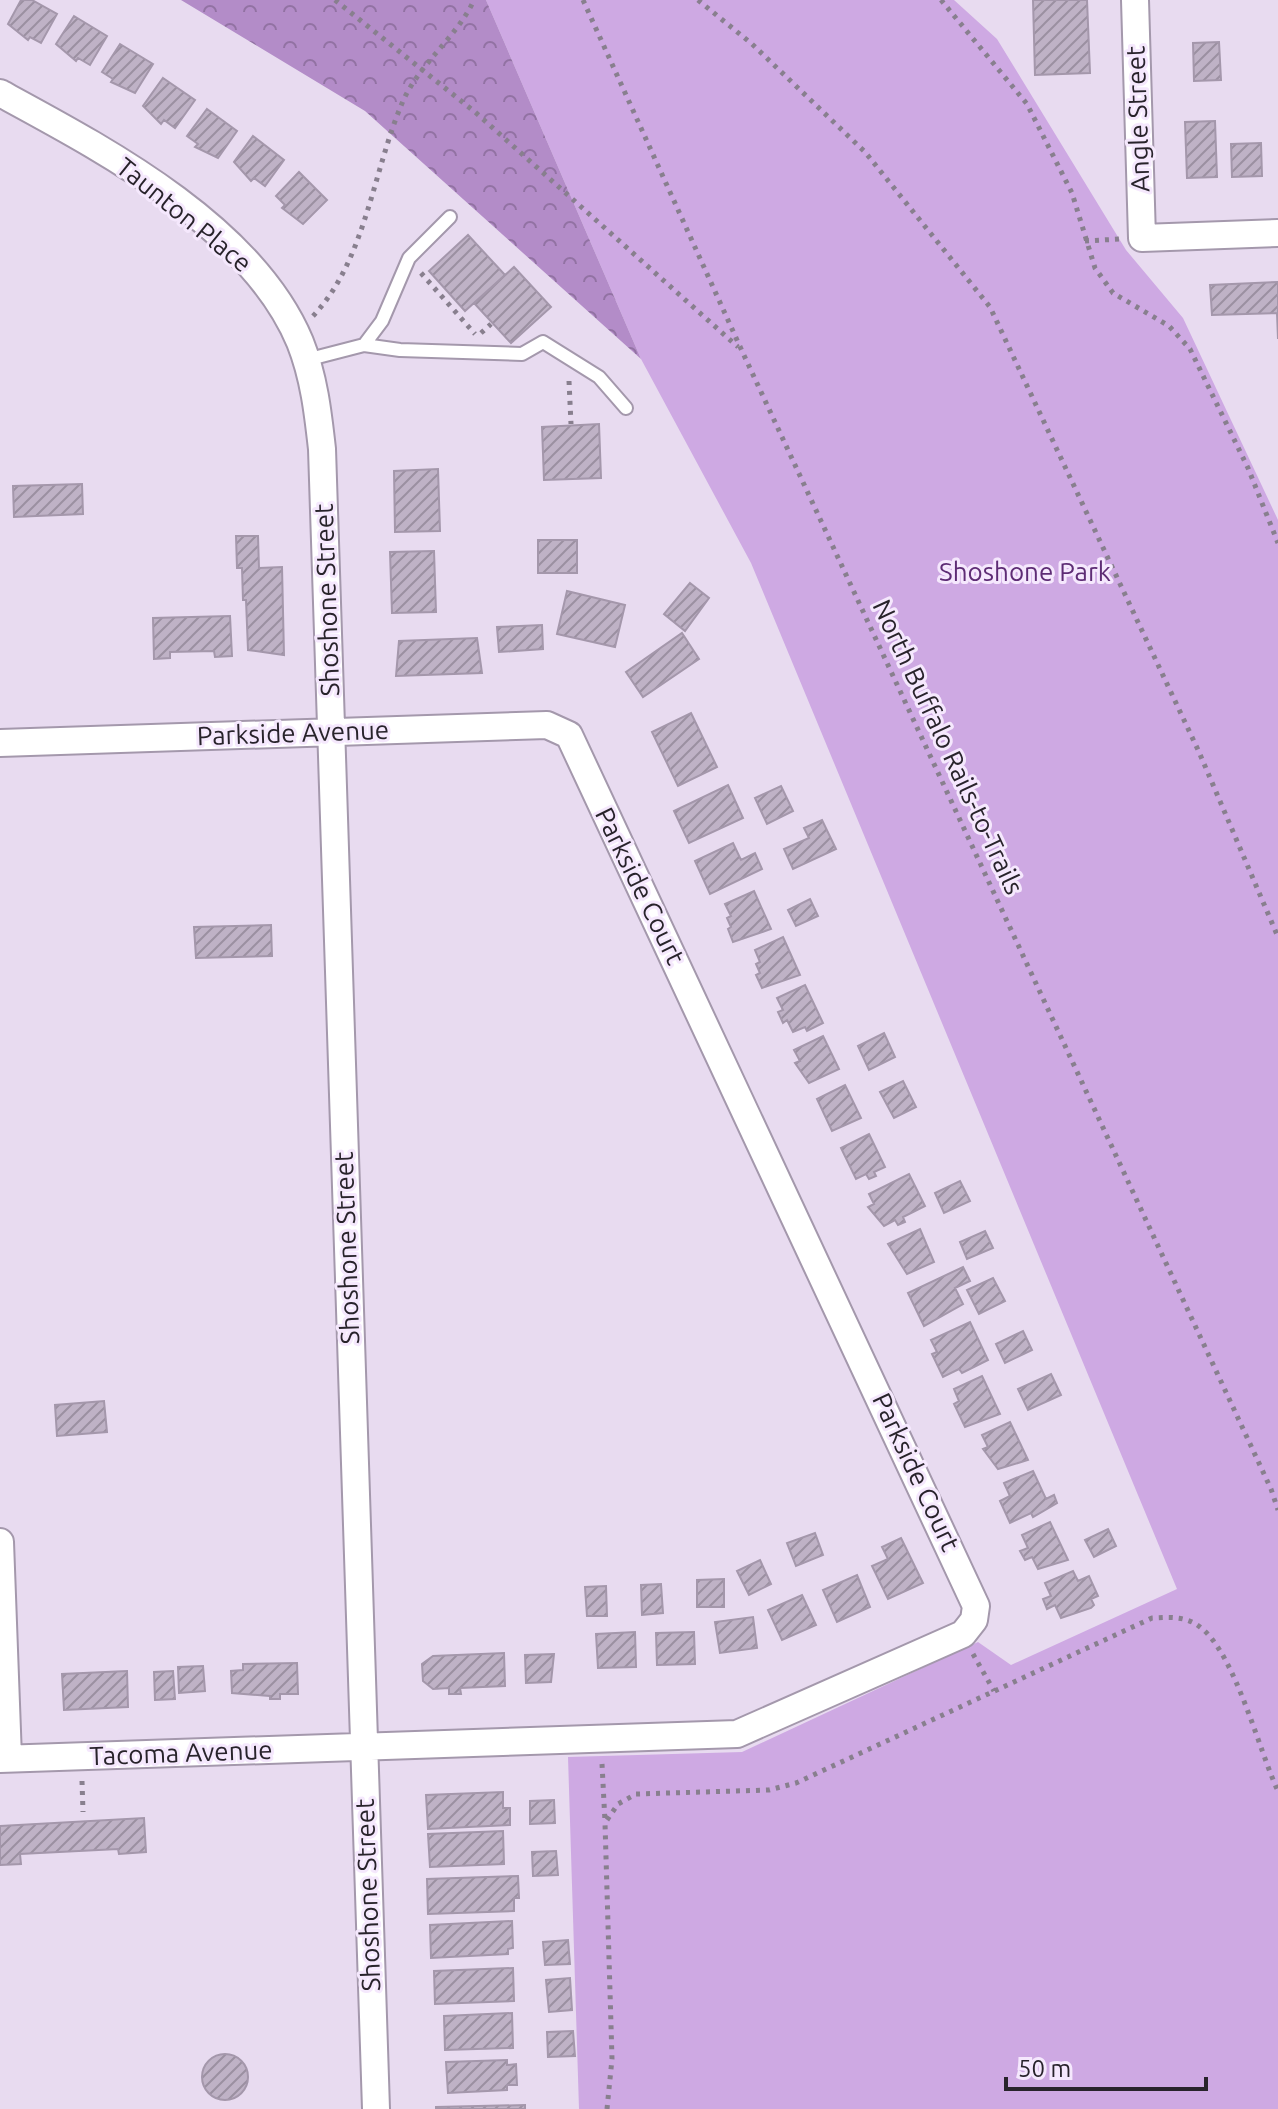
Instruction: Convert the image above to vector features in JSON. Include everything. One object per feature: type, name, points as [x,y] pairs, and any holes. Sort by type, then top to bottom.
[{"type":"street","name":"Angle Street","points":[[1130,239],[1135,0]]},
{"type":"street","name":"Taunton Place","points":[[0,93],[147,179],[212,231],[276,297],[306,360],[314,387]]},
{"type":"street","points":[[1130,239],[1278,233]]},
{"type":"street","name":"Shoshone Street","points":[[314,387],[322,449],[376,2109]]},
{"type":"street","name":"Parkside Avenue","points":[[0,743],[547,725],[569,735],[574,747]]},
{"type":"street","name":"Parkside Court","points":[[574,747],[975,1598],[974,1620],[963,1634]]},
{"type":"street","points":[[0,1542],[4,1758]]},
{"type":"street","points":[[362,1747],[737,1734],[963,1634]]},
{"type":"street","name":"Tacoma Avenue","points":[[4,1758],[362,1747]]},
{"type":"lane","points":[[364,345],[382,321],[409,258],[450,217]]},
{"type":"lane","points":[[306,360],[364,345],[499,355],[522,354],[543,342],[599,377],[626,408]]},
{"type":"path","points":[[335,0],[422,69],[742,351]]},
{"type":"path","points":[[309,320],[335,289],[354,248],[404,100],[422,69],[468,13],[474,0]]},
{"type":"path","name":"North Buffalo Rails-to-Trails","points":[[583,0],[742,351],[1271,1489],[1278,1510]]},
{"type":"path","points":[[698,0],[752,44],[865,152],[990,307],[1199,752],[1278,937]]},
{"type":"path","points":[[941,0],[1027,104],[1072,193],[1095,268],[1113,293],[1169,326],[1190,349],[1248,468],[1278,543]]},
{"type":"path","points":[[1085,241],[1130,239]]},
{"type":"path","points":[[422,275],[444,294],[477,336],[491,324]]},
{"type":"path","points":[[569,373],[571,424]]},
{"type":"path","points":[[605,1823],[618,1804],[636,1794],[769,1790],[796,1783],[1152,1618],[1178,1616],[1200,1627],[1214,1642],[1246,1707],[1260,1753],[1278,1791]]},
{"type":"path","points":[[963,1634],[994,1691]]},
{"type":"path","points":[[600,1738],[612,2059],[607,2109]]},
{"type":"path","points":[[82,1784],[83,1812]]},
{"type":"green space","points":[[181,0],[486,0],[641,359],[365,111]]},
{"type":"green space","name":"Shoshone Park","points":[[486,0],[954,0],[997,39],[1126,250],[1183,318],[1278,520],[1278,2109],[579,2109],[568,1757],[742,1752],[978,1642],[1011,1665],[1177,1589],[751,563],[641,359]]},
{"type":"building","points":[[21,0],[32,0],[57,14],[41,43],[30,37],[28,40],[8,24]]},
{"type":"building","points":[[1033,0],[1087,0],[1090,73],[1035,75]]},
{"type":"building","points":[[74,16],[107,36],[90,65],[78,58],[76,61],[56,44]]},
{"type":"building","points":[[1219,42],[1221,80],[1194,81],[1193,43]]},
{"type":"building","points":[[120,44],[153,64],[135,93],[111,82],[113,79],[102,72]]},
{"type":"building","points":[[163,78],[195,100],[175,128],[164,120],[161,124],[143,106]]},
{"type":"building","points":[[207,109],[237,131],[218,158],[195,147],[198,144],[187,136]]},
{"type":"building","points":[[1215,121],[1217,177],[1187,178],[1185,122]]},
{"type":"building","points":[[253,136],[284,160],[265,186],[254,178],[251,181],[234,162]]},
{"type":"building","points":[[1261,143],[1262,176],[1232,177],[1231,144]]},
{"type":"building","points":[[299,172],[327,200],[303,224],[282,208],[285,205],[276,196]]},
{"type":"building","points":[[468,235],[505,275],[465,311],[429,271]]},
{"type":"building","points":[[514,267],[551,307],[511,343],[474,303]]},
{"type":"building","points":[[1278,282],[1278,339],[1277,313],[1212,315],[1210,285]]},
{"type":"building","points":[[599,424],[601,478],[544,480],[542,427]]},
{"type":"building","points":[[438,469],[440,531],[395,532],[394,471]]},
{"type":"building","points":[[82,484],[83,514],[14,517],[13,486]]},
{"type":"building","points":[[236,536],[258,536],[259,568],[282,567],[284,655],[248,650],[246,600],[243,600],[242,568],[237,568]]},
{"type":"building","points":[[538,540],[577,540],[577,573],[538,573]]},
{"type":"building","points":[[434,551],[436,612],[392,613],[390,552]]},
{"type":"building","points":[[690,583],[709,598],[685,631],[664,614]]},
{"type":"building","points":[[567,591],[625,605],[615,647],[557,634]]},
{"type":"building","points":[[230,616],[232,656],[215,657],[214,651],[170,652],[170,658],[154,659],[153,618]]},
{"type":"building","points":[[542,625],[543,649],[499,652],[497,627]]},
{"type":"building","points":[[682,633],[699,659],[643,697],[626,672]]},
{"type":"building","points":[[477,638],[482,673],[396,676],[399,641]]},
{"type":"building","points":[[691,713],[717,767],[678,786],[652,732]]},
{"type":"building","points":[[728,785],[743,818],[689,843],[674,811]]},
{"type":"building","points":[[781,786],[793,811],[767,824],[755,798]]},
{"type":"building","points":[[822,820],[836,849],[793,869],[784,849],[809,838],[804,828]]},
{"type":"building","points":[[733,843],[741,860],[755,853],[762,869],[710,894],[695,861]]},
{"type":"building","points":[[754,891],[771,929],[733,942],[727,918],[731,916],[725,904]]},
{"type":"building","points":[[810,899],[818,916],[796,926],[788,910]]},
{"type":"building","points":[[271,925],[272,956],[196,958],[194,927]]},
{"type":"building","points":[[783,937],[800,975],[762,988],[756,975],[760,973],[756,964],[760,962],[755,950]]},
{"type":"building","points":[[805,985],[823,1023],[807,1031],[805,1027],[793,1032],[787,1020],[783,1023],[778,1012],[783,1010],[777,998]]},
{"type":"building","points":[[884,1033],[895,1057],[869,1070],[858,1046]]},
{"type":"building","points":[[823,1036],[839,1069],[809,1083],[795,1063],[800,1061],[794,1050]]},
{"type":"building","points":[[903,1081],[916,1107],[894,1118],[880,1092]]},
{"type":"building","points":[[845,1085],[861,1118],[832,1131],[817,1099]]},
{"type":"building","points":[[869,1134],[885,1167],[874,1172],[876,1176],[869,1179],[866,1174],[856,1179],[841,1148]]},
{"type":"building","points":[[909,1174],[925,1206],[903,1217],[905,1222],[898,1225],[895,1220],[884,1226],[868,1207],[874,1204],[869,1194]]},
{"type":"building","points":[[960,1181],[970,1201],[944,1213],[935,1193]]},
{"type":"building","points":[[920,1229],[934,1262],[907,1274],[888,1244]]},
{"type":"building","points":[[985,1231],[993,1248],[967,1259],[960,1242]]},
{"type":"building","points":[[963,1267],[970,1281],[955,1288],[963,1304],[924,1326],[908,1293]]},
{"type":"building","points":[[993,1278],[1005,1301],[979,1314],[967,1290]]},
{"type":"building","points":[[970,1322],[988,1360],[962,1373],[959,1369],[943,1377],[932,1354],[937,1352],[931,1340]]},
{"type":"building","points":[[1023,1331],[1032,1350],[1005,1363],[996,1344]]},
{"type":"building","points":[[1051,1374],[1061,1395],[1028,1410],[1018,1389]]},
{"type":"building","points":[[982,1376],[1000,1414],[965,1427],[954,1404],[959,1401],[954,1389]]},
{"type":"building","points":[[104,1401],[107,1432],[57,1436],[55,1405]]},
{"type":"building","points":[[1010,1422],[1028,1460],[998,1469],[983,1449],[988,1447],[982,1435]]},
{"type":"building","points":[[1033,1471],[1046,1499],[1054,1495],[1057,1503],[1033,1517],[1031,1513],[1010,1523],[1000,1501],[1010,1496],[1004,1483]]},
{"type":"building","points":[[1050,1522],[1068,1560],[1038,1569],[1032,1557],[1025,1560],[1020,1551],[1028,1548],[1022,1535]]},
{"type":"building","points":[[1108,1529],[1116,1546],[1094,1557],[1085,1540]]},
{"type":"building","points":[[815,1533],[823,1555],[796,1566],[787,1543]]},
{"type":"building","points":[[901,1538],[923,1583],[888,1599],[872,1566],[888,1559],[882,1547]]},
{"type":"building","points":[[760,1560],[771,1584],[749,1595],[737,1571]]},
{"type":"building","points":[[1073,1571],[1078,1581],[1089,1576],[1098,1596],[1091,1599],[1094,1605],[1091,1608],[1061,1618],[1055,1605],[1047,1609],[1043,1599],[1051,1596],[1045,1583]]},
{"type":"building","points":[[857,1575],[870,1607],[837,1622],[823,1590]]},
{"type":"building","points":[[724,1579],[724,1607],[697,1607],[697,1580]]},
{"type":"building","points":[[661,1584],[663,1613],[642,1615],[641,1585]]},
{"type":"building","points":[[606,1586],[607,1616],[587,1616],[585,1587]]},
{"type":"building","points":[[802,1595],[816,1625],[782,1640],[768,1610]]},
{"type":"building","points":[[753,1617],[757,1648],[720,1653],[715,1622]]},
{"type":"building","points":[[635,1632],[636,1667],[598,1668],[596,1634]]},
{"type":"building","points":[[694,1632],[695,1664],[657,1665],[656,1633]]},
{"type":"building","points":[[504,1653],[505,1686],[460,1688],[461,1694],[449,1694],[449,1688],[433,1689],[423,1681],[422,1664],[433,1656]]},
{"type":"building","points":[[554,1654],[551,1682],[526,1683],[525,1655]]},
{"type":"building","points":[[297,1663],[298,1694],[280,1694],[280,1699],[270,1699],[270,1696],[232,1693],[231,1671],[243,1670],[243,1664]]},
{"type":"building","points":[[203,1666],[205,1691],[179,1693],[178,1667]]},
{"type":"building","points":[[127,1671],[128,1707],[64,1710],[62,1674]]},
{"type":"building","points":[[173,1671],[175,1699],[155,1700],[154,1672]]},
{"type":"building","points":[[503,1792],[503,1808],[510,1808],[510,1825],[428,1829],[426,1795]]},
{"type":"building","points":[[554,1800],[555,1823],[530,1824],[530,1801]]},
{"type":"building","points":[[144,1818],[146,1852],[119,1854],[118,1849],[20,1854],[21,1864],[0,1865],[0,1826]]},
{"type":"building","points":[[503,1831],[504,1864],[430,1867],[428,1834]]},
{"type":"building","points":[[556,1851],[558,1875],[533,1876],[532,1852]]},
{"type":"building","points":[[518,1876],[519,1898],[514,1898],[514,1911],[428,1914],[427,1879]]},
{"type":"building","points":[[512,1921],[513,1948],[508,1949],[508,1954],[431,1958],[430,1925]]},
{"type":"building","points":[[568,1940],[570,1964],[545,1965],[543,1942]]},
{"type":"building","points":[[513,1968],[514,2001],[435,2004],[434,1971]]},
{"type":"building","points":[[570,1978],[572,2010],[549,2012],[546,1980]]},
{"type":"building","points":[[512,2013],[513,2048],[445,2050],[444,2016]]},
{"type":"building","points":[[573,2031],[575,2056],[548,2057],[547,2032]]},
{"type":"building","points":[[225,2054],[241,2061],[248,2077],[241,2093],[225,2100],[209,2093],[202,2077],[209,2061]]},
{"type":"building","points":[[507,2060],[507,2065],[516,2064],[517,2085],[507,2085],[507,2090],[448,2093],[446,2062]]},
{"type":"building","points":[[525,2105],[525,2109],[436,2109],[436,2107]]}]
